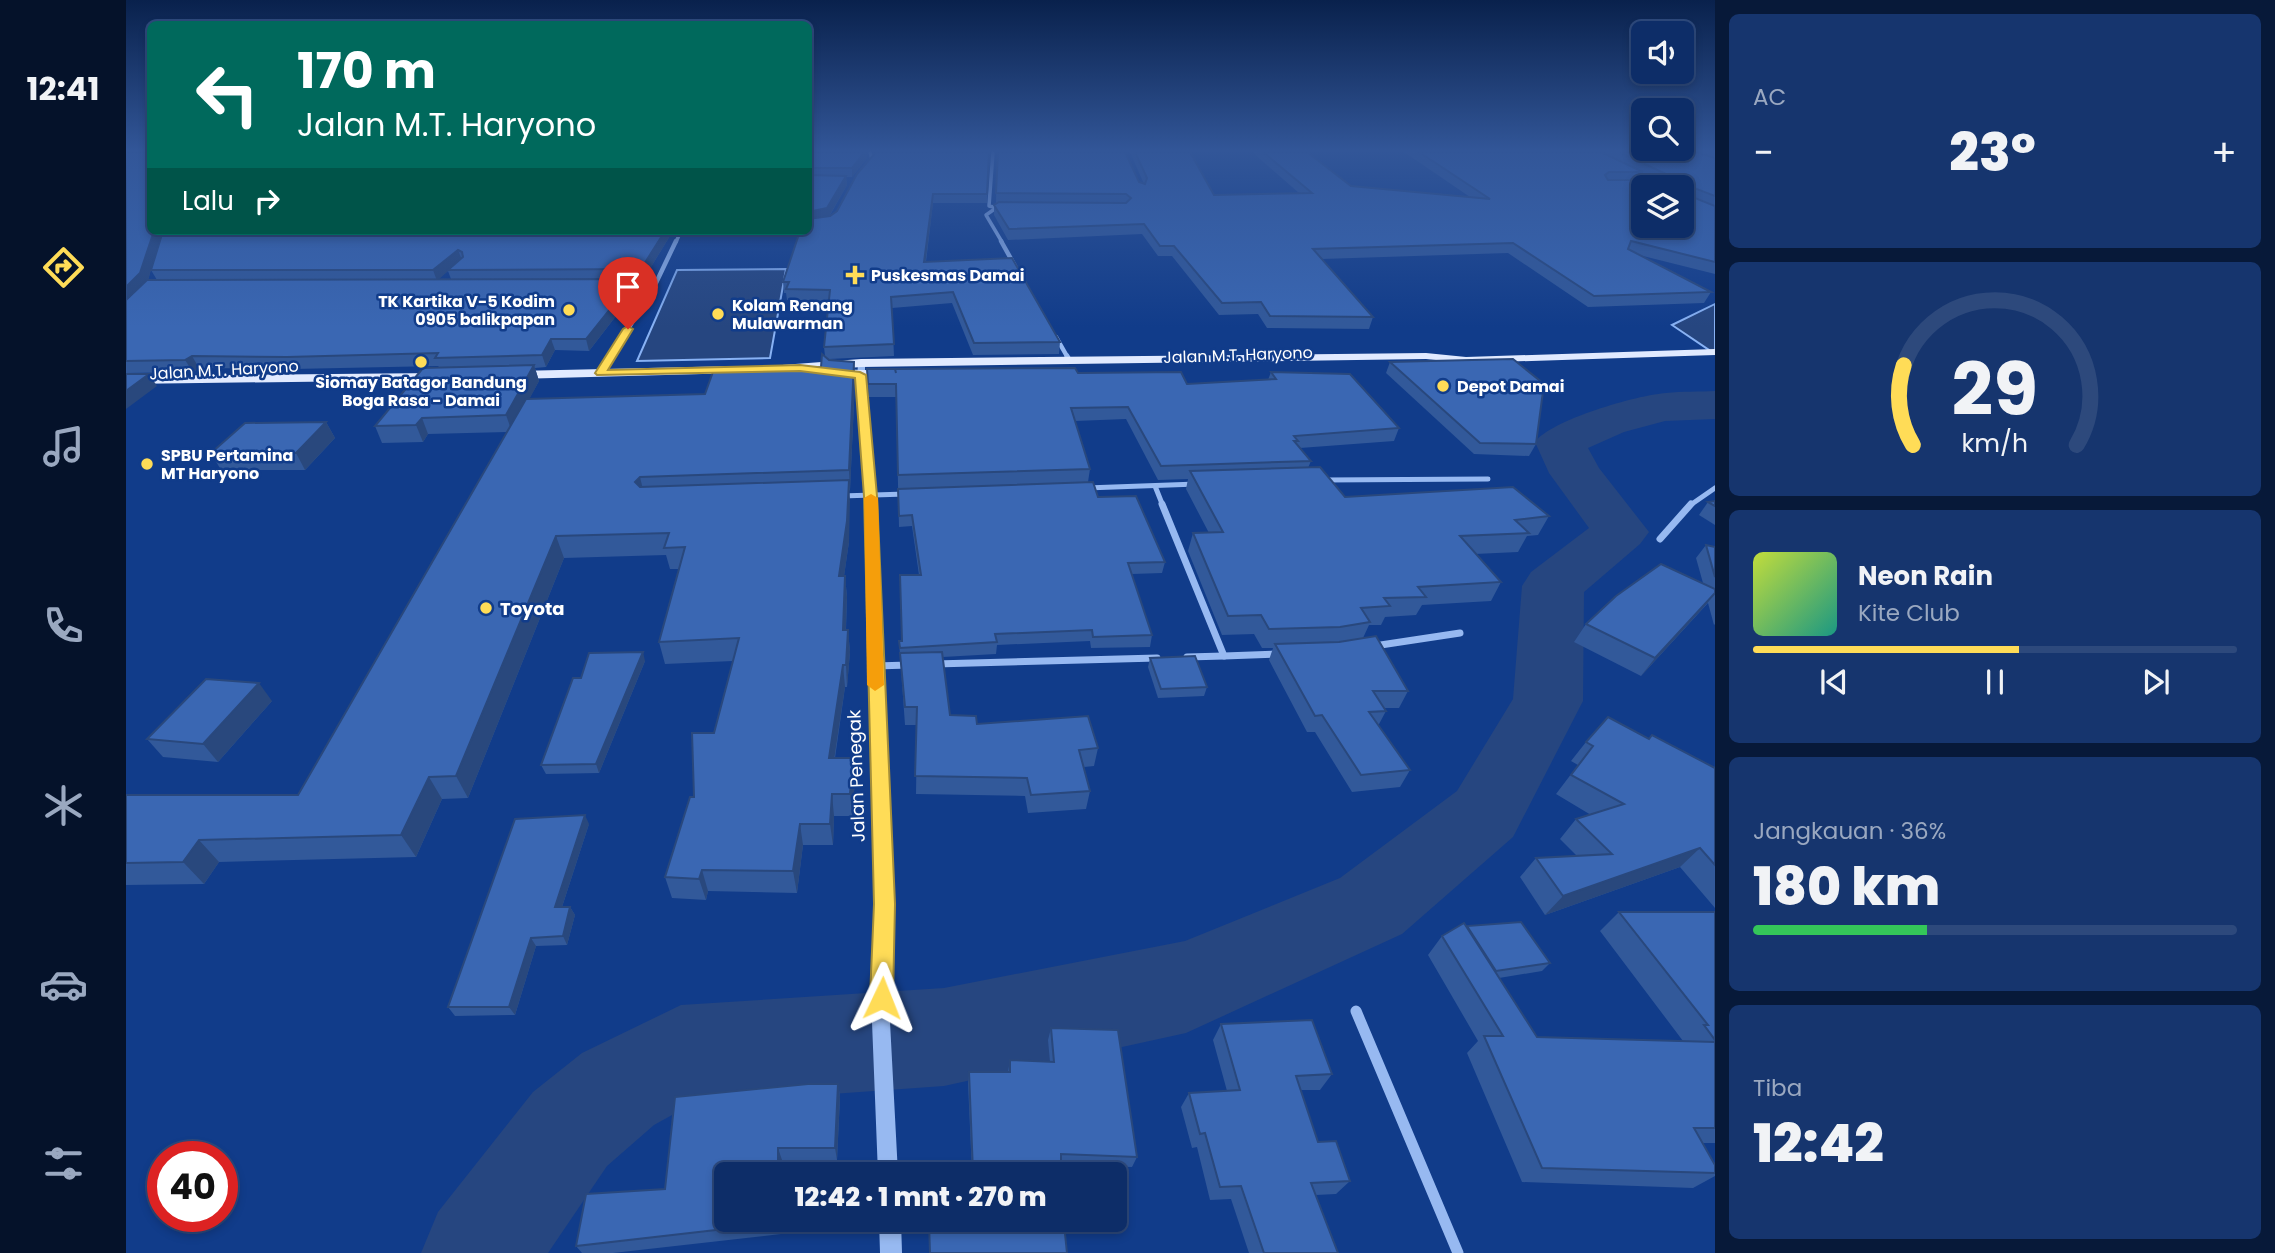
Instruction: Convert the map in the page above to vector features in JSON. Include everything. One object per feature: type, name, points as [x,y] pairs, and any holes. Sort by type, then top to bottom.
[{"type":"main road","name":"Jalan M.T. Haryono","points":[[1661,355],[1715,352]]},
{"type":"main road","name":"Jalan M.T. Haryono","points":[[861,369],[1070,361],[1426,356],[1466,360],[1661,355],[1715,361]]},
{"type":"main road","points":[[1426,356],[1440,366]]},
{"type":"main road","name":"Jalan M.T. Haryono","points":[[504,375],[800,368],[1094,374],[1440,366],[1466,360]]},
{"type":"main road","name":"Jalan M.T. Haryono","points":[[126,380],[449,377]]},
{"type":"main road","name":"Jalan M.T. Haryono","points":[[126,390],[274,387],[323,379]]},
{"type":"street","points":[[992,210],[986,215],[1018,271]]},
{"type":"street","points":[[601,373],[655,285],[679,235]]},
{"type":"street","points":[[615,285],[655,285]]},
{"type":"street","points":[[1051,327],[1070,361]]},
{"type":"street","name":"Jalan Penegak","points":[[861,369],[871,496],[884,904],[881,1022],[887,1162]]},
{"type":"street","points":[[1310,480],[1488,479]]},
{"type":"street","points":[[1074,489],[1206,484]]},
{"type":"street","points":[[1155,486],[1224,656]]},
{"type":"street","points":[[1660,539],[1704,492],[1715,488]]},
{"type":"street","points":[[831,497],[911,494]]},
{"type":"street","points":[[1370,646],[1460,634]]},
{"type":"street","points":[[1182,657],[1292,653]]},
{"type":"street","points":[[930,664],[1168,657]]},
{"type":"street","points":[[875,666],[916,665]]},
{"type":"street","points":[[1356,1010],[1458,1253]]},
{"type":"street","points":[[890,1232],[891,1253]]},
{"type":"water","name":"Kolam Renang Mulawarman","points":[[786,269],[770,358],[637,361],[677,270]]},
{"type":"water","points":[[1715,304],[1715,354],[1672,325]]},
{"type":"building","points":[[126,210],[147,210],[147,235],[153,235],[140,273],[126,287]]},
{"type":"building","points":[[931,210],[924,262],[1012,258],[1060,342],[974,343],[953,292],[891,297],[894,344],[824,347],[830,290],[786,289],[789,282],[783,282],[799,235],[812,235],[812,218],[830,216],[837,211]]},
{"type":"building","points":[[997,210],[1631,210],[1631,238],[1694,238],[1694,210],[1715,210],[1715,262],[1631,241],[1628,249],[1711,292],[1594,296],[1513,243],[1313,249],[1373,317],[1270,316],[1261,302],[1222,303],[1174,246],[1160,246],[1144,224],[1009,229]]},
{"type":"building","points":[[162,235],[662,235],[641,269],[448,270],[463,257],[458,250],[433,270],[151,270]]},
{"type":"building","points":[[634,279],[586,339],[551,339],[542,355],[435,358],[438,353],[287,357],[192,356],[185,360],[126,361],[126,300],[147,280]]},
{"type":"building","points":[[822,354],[829,360],[854,362],[849,470],[640,477],[635,482],[640,487],[849,480],[847,521],[839,576],[845,576],[843,630],[848,630],[846,665],[843,665],[829,758],[853,758],[850,794],[832,794],[830,824],[800,824],[793,871],[702,870],[699,879],[665,877],[690,797],[694,797],[692,733],[714,733],[739,638],[659,642],[685,547],[664,548],[669,533],[556,536],[456,776],[429,777],[401,835],[199,840],[183,862],[126,863],[126,795],[298,795],[526,399],[705,394],[714,369],[821,367]]},
{"type":"building","points":[[1513,359],[1544,384],[1536,444],[1480,443],[1390,362]]},
{"type":"building","points":[[534,365],[506,415],[422,418],[416,425],[375,426],[423,368]]},
{"type":"building","points":[[1075,368],[1078,373],[1181,372],[1187,384],[1276,379],[1271,372],[1350,374],[1399,428],[1294,436],[1298,441],[1294,441],[1311,461],[1161,466],[1128,407],[1071,408],[1090,469],[898,475],[896,384],[868,384],[867,369]]},
{"type":"building","points":[[126,374],[149,374],[126,391]]},
{"type":"building","points":[[326,422],[296,453],[211,453],[245,423]]},
{"type":"building","points":[[1320,467],[1345,497],[1513,487],[1549,516],[1515,520],[1529,533],[1460,536],[1501,582],[1418,587],[1426,597],[1384,598],[1390,606],[1361,608],[1370,622],[1340,627],[1269,629],[1261,615],[1228,616],[1193,533],[1223,532],[1190,471]]},
{"type":"building","points":[[1093,482],[1098,497],[1136,496],[1165,562],[1128,563],[1152,635],[1093,637],[1092,630],[995,634],[997,642],[900,648],[900,575],[921,575],[912,515],[899,516],[898,489]]},
{"type":"building","points":[[1706,545],[1715,547],[1715,577]]},
{"type":"building","points":[[1661,564],[1715,589],[1715,593],[1655,658],[1586,624],[1616,596]]},
{"type":"building","points":[[1376,636],[1408,691],[1373,691],[1386,711],[1369,712],[1410,770],[1361,775],[1322,715],[1315,716],[1275,644],[1339,642]]},
{"type":"building","points":[[643,652],[596,764],[541,765],[573,678],[581,678],[589,653]]},
{"type":"building","points":[[942,652],[950,715],[976,716],[977,724],[1088,716],[1098,748],[1079,750],[1090,791],[1031,795],[1027,778],[915,776],[917,707],[905,707],[900,653]]},
{"type":"building","points":[[1195,656],[1207,687],[1161,689],[1150,658]]},
{"type":"building","points":[[206,679],[259,683],[203,744],[147,739]]},
{"type":"building","points":[[1608,717],[1649,739],[1652,735],[1715,768],[1715,865],[1700,848],[1563,896],[1536,858],[1612,854],[1576,819],[1624,804],[1571,775],[1593,746],[1586,742]]},
{"type":"building","points":[[585,815],[555,907],[570,907],[563,936],[531,938],[509,1007],[448,1007],[515,819]]},
{"type":"building","points":[[1619,912],[1715,912],[1715,1040],[1704,1025],[1708,1025]]},
{"type":"building","points":[[1521,922],[1550,963],[1496,971],[1467,926]]},
{"type":"building","points":[[1464,923],[1537,1037],[1715,1042],[1715,1128],[1694,1128],[1715,1165],[1715,1173],[1542,1168],[1484,1036],[1503,1036],[1442,936]]},
{"type":"building","points":[[1312,1020],[1332,1074],[1296,1076],[1318,1142],[1336,1141],[1350,1181],[1311,1183],[1338,1253],[1264,1253],[1241,1186],[1220,1187],[1205,1133],[1200,1134],[1189,1093],[1240,1090],[1221,1024]]},
{"type":"building","points":[[1051,1028],[1118,1030],[1137,1157],[1061,1154],[1061,1162],[973,1162],[969,1072],[1010,1072],[1010,1060],[1054,1062]]},
{"type":"building","points":[[808,1084],[838,1084],[835,1148],[778,1148],[778,1162],[714,1162],[714,1230],[576,1246],[586,1194],[665,1189],[675,1097]]},
{"type":"building","points":[[929,1232],[1065,1232],[1067,1253],[930,1253]]},
{"type":"waterway","points":[[479,1253],[570,1129],[618,1089],[681,1055],[944,1037],[1186,987],[1371,906],[1485,814],[1548,701],[1553,586],[1620,532],[1575,473],[1560,442],[1607,422],[1663,407],[1715,405]]},
{"type":"slow traffic","points":[[871,498],[875,685]]},
{"type":"place","name":"Puskesmas Damai","points":[[855,275]]},
{"type":"place","name":"TK Kartika V-5 Kodim 0905 balikpapan","points":[[569,310]]},
{"type":"place","name":"Kolam Renang Mulawarman","points":[[718,314]]},
{"type":"place","name":"Siomay Batagor Bandung Boga Rasa - Damai","points":[[421,362]]},
{"type":"place","name":"Depot Damai","points":[[1443,386]]},
{"type":"place","name":"SPBU Pertamina MT Haryono","points":[[147,464]]},
{"type":"place","name":"Toyota","points":[[486,608]]},
{"type":"route","points":[[628,329],[601,373],[800,368],[860,375],[871,496],[884,904],[882,998]]}]
